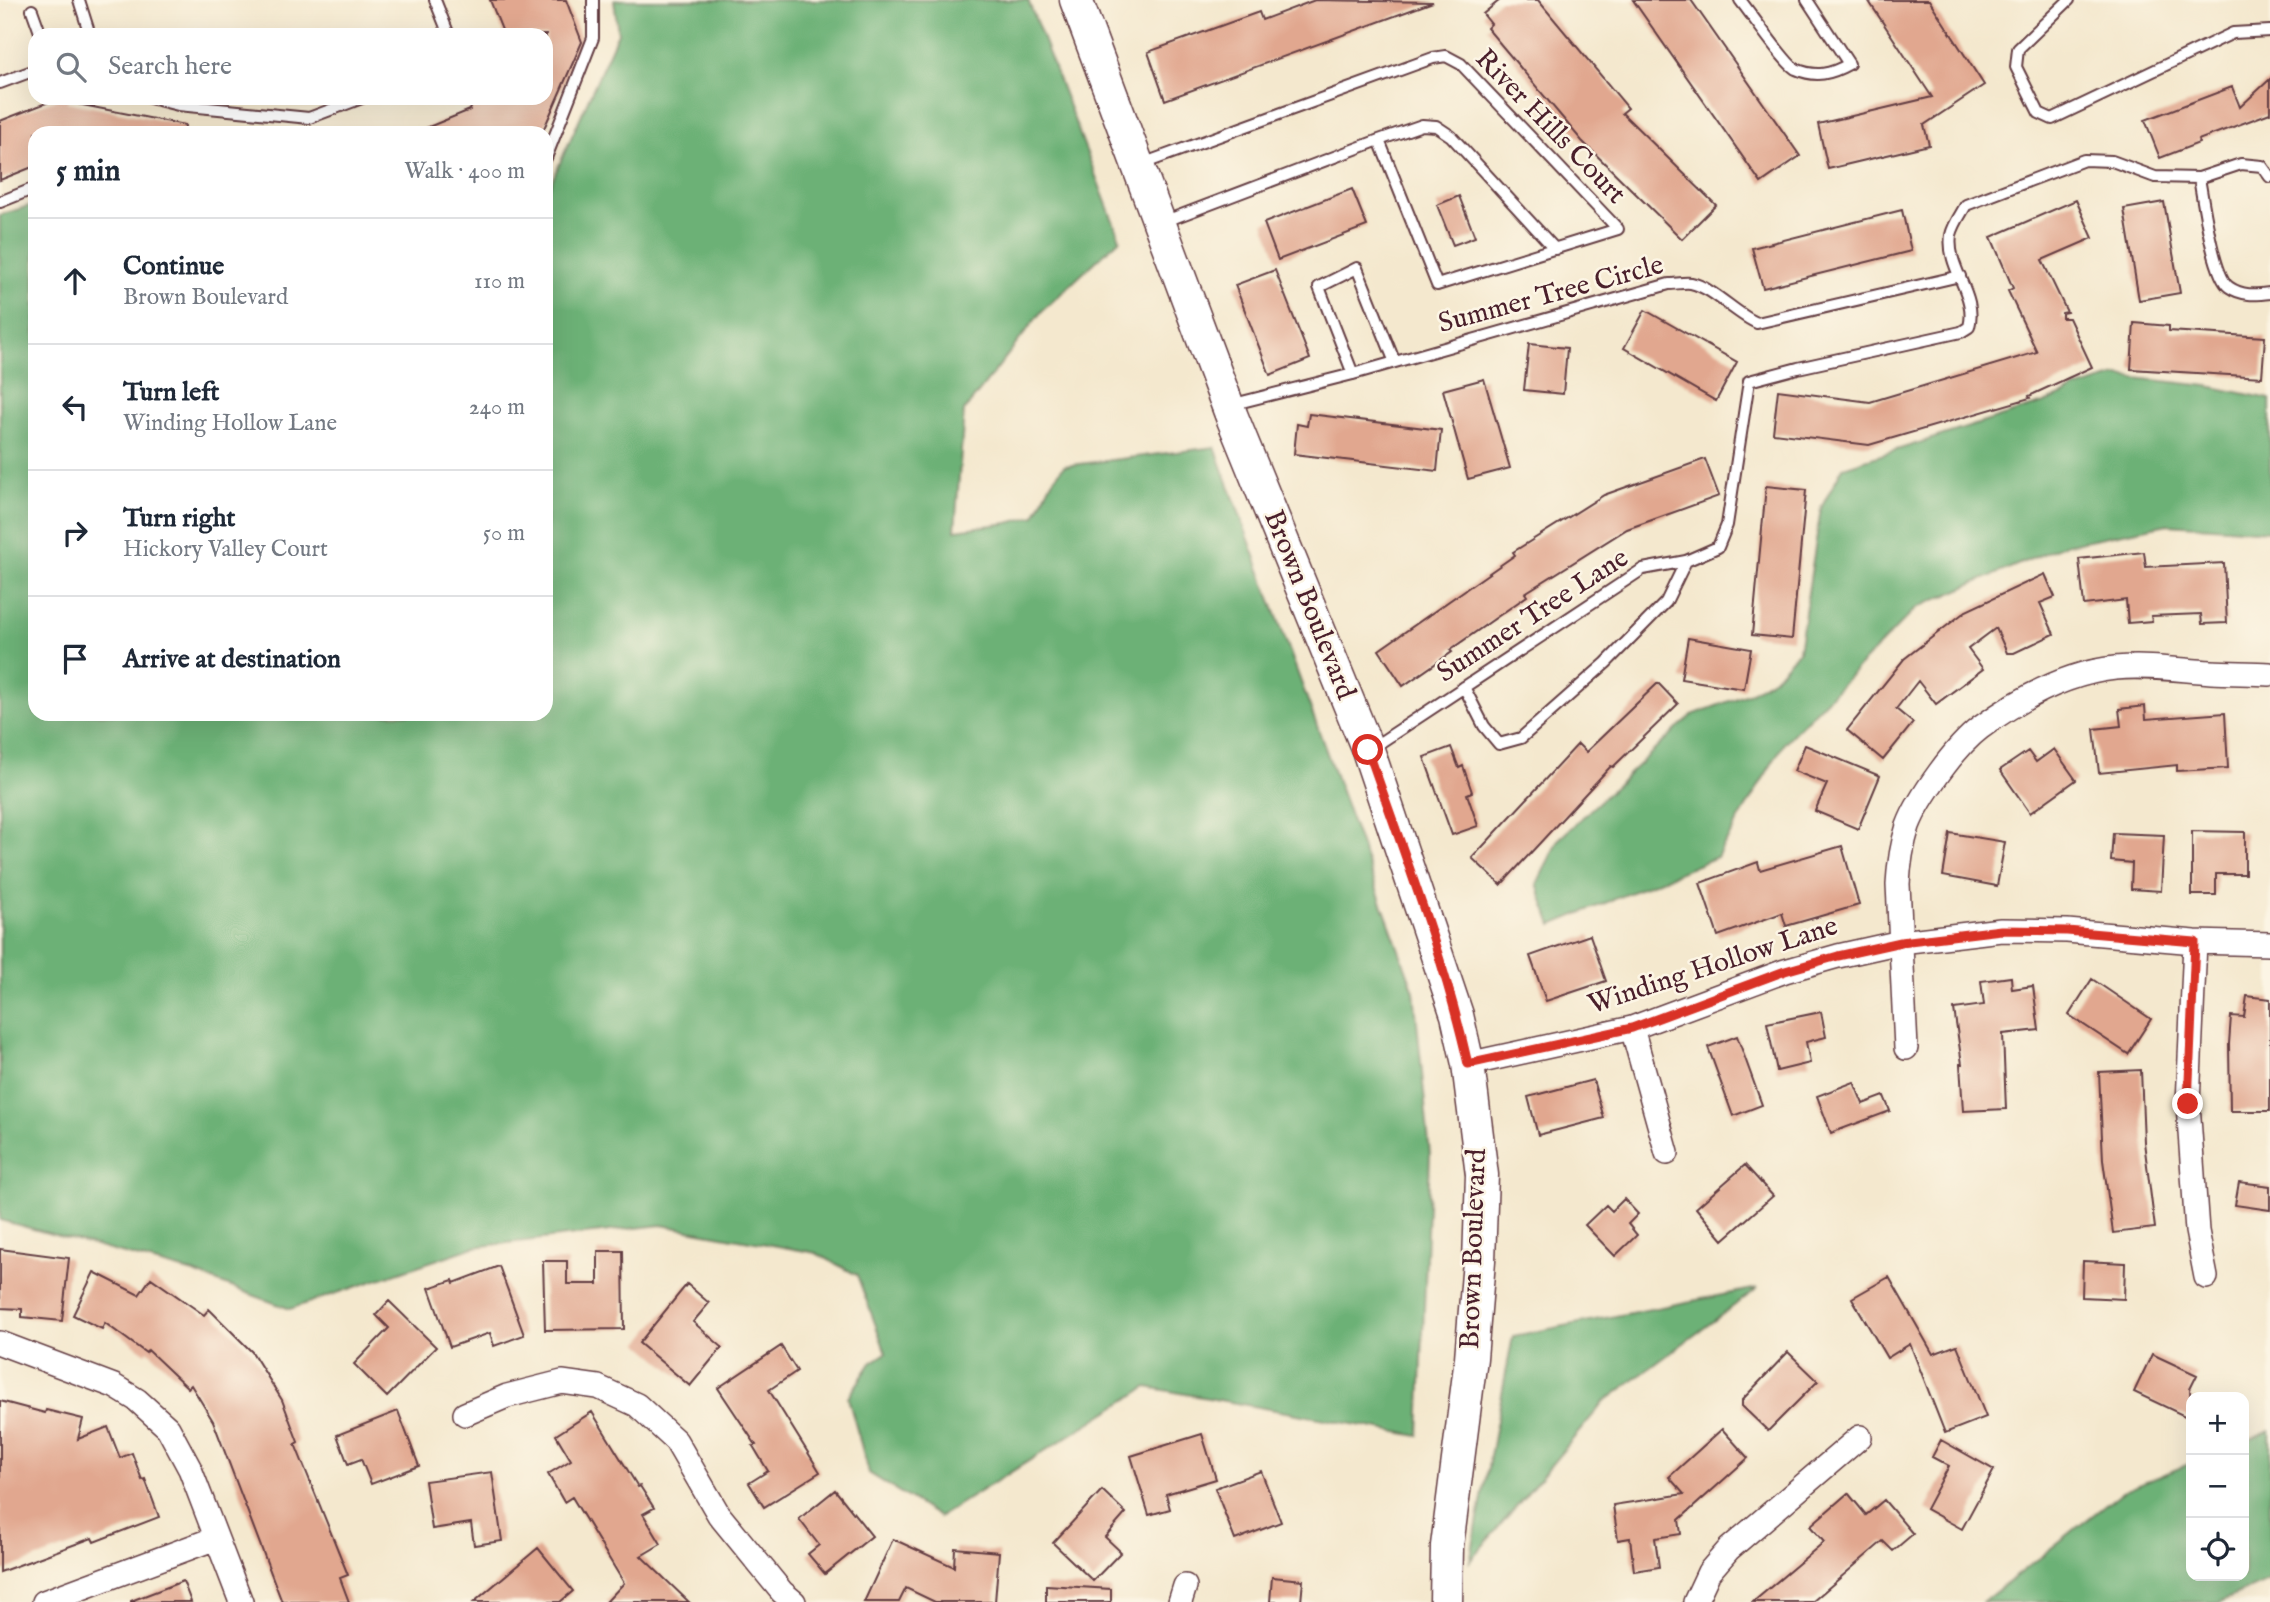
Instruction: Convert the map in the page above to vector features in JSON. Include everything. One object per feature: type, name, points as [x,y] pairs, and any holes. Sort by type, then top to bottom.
[{"type":"street","name":"Brown Boulevard","points":[[1076,0],[1228,405],[1368,750],[1457,1015],[1468,1064],[1482,1175],[1479,1261],[1471,1359],[1447,1546],[1446,1602]]},
{"type":"street","points":[[1906,1048],[1898,884],[1900,858],[1908,826],[1923,795],[1959,749],[1979,729],[2039,692],[2077,675],[2113,668],[2150,666],[2270,674]]},
{"type":"street","name":"Winding Hollow Lane","points":[[1468,1064],[1632,1028],[1785,971],[1901,942],[2001,930],[2067,931],[2195,942],[2270,944]]},
{"type":"street","points":[[2195,942],[2188,1104],[2197,1231],[2206,1277]]},
{"type":"street","points":[[1632,1028],[1667,1153]]},
{"type":"street","points":[[0,1343],[114,1386],[137,1399],[169,1428],[190,1469],[241,1602]]},
{"type":"street","points":[[465,1413],[508,1396],[562,1382],[597,1387],[637,1405],[676,1441],[719,1515],[783,1599]]},
{"type":"street","points":[[1695,1602],[1709,1573],[1729,1549],[1860,1437]]},
{"type":"street","points":[[44,1602],[216,1538]]},
{"type":"lane","points":[[79,0],[88,28]]},
{"type":"lane","points":[[435,0],[446,28]]},
{"type":"lane","points":[[553,140],[593,38],[593,0]]},
{"type":"lane","points":[[1740,0],[1794,69],[1819,75],[1832,74],[1849,64],[1807,0]]},
{"type":"lane","points":[[2069,0],[2018,49],[2016,67],[2039,113],[2052,119],[2233,33],[2270,31]]},
{"type":"lane","points":[[32,10],[38,28]]},
{"type":"lane","name":"River Hills Court","points":[[1139,165],[1433,58],[1446,56],[1461,64],[1618,229],[1437,285],[1380,140]]},
{"type":"lane","points":[[0,83],[28,73]]},
{"type":"lane","points":[[187,105],[309,118],[343,105]]},
{"type":"lane","points":[[1160,223],[1422,125],[1436,126],[1451,136],[1555,249]]},
{"type":"lane","name":"Summer Tree Lane","points":[[1368,750],[1643,569],[1686,561],[1718,547],[1727,525],[1749,381],[1961,332],[1969,327],[1973,312],[1950,253],[1952,232],[1966,205],[2084,160],[2112,160],[2155,177],[2199,178],[2241,164],[2262,166],[2270,177]]},
{"type":"lane","points":[[2199,178],[2215,262],[2226,285],[2244,295],[2270,293]]},
{"type":"lane","points":[[0,202],[28,191]]},
{"type":"lane","points":[[1353,373],[1319,287],[1357,268],[1394,360]]},
{"type":"lane","name":"Summer Tree Circle","points":[[1228,405],[1353,373],[1669,284],[1692,283],[1728,303],[1744,318],[1757,324],[1959,276]]},
{"type":"lane","points":[[1464,687],[1484,726],[1499,744],[1521,737],[1606,663],[1667,602],[1686,561]]},
{"type":"green space","points":[[614,0],[1028,0],[1120,239],[1042,311],[964,411],[955,530],[1008,523],[1035,516],[1052,481],[1064,466],[1215,447],[1414,991],[1430,1155],[1419,1436],[1147,1387],[939,1517],[869,1473],[848,1398],[871,1363],[886,1353],[857,1275],[816,1253],[661,1225],[474,1247],[290,1309],[194,1273],[0,1220],[0,215],[28,206],[28,721],[553,721],[553,178],[618,33]]},
{"type":"green space","points":[[2117,376],[2208,386],[2270,399],[2270,531],[2168,524],[2064,545],[1916,608],[1784,743],[1717,857],[1552,925],[1537,884],[1558,840],[1692,715],[1748,694],[1774,678],[1799,651],[1821,508],[1843,467],[2047,402],[2078,388]]},
{"type":"green space","points":[[1758,1288],[1604,1402],[1470,1561],[1513,1336]]},
{"type":"green space","points":[[2270,1431],[2270,1580],[2220,1602],[1983,1602],[2122,1492],[2186,1465],[2186,1581],[2249,1581],[2249,1440]]},
{"type":"building","points":[[490,0],[566,0],[582,42],[545,126],[431,126],[470,110],[472,105],[553,105],[553,28],[501,28]]},
{"type":"building","points":[[1315,0],[1433,2],[1165,100],[1148,52],[1259,12],[1262,20]]},
{"type":"building","points":[[1500,0],[1538,0],[1628,108],[1622,113],[1716,205],[1682,239],[1582,141],[1487,28],[1491,24],[1483,14]]},
{"type":"building","points":[[1633,0],[1691,0],[1800,156],[1761,183]]},
{"type":"building","points":[[1868,0],[1929,0],[1984,85],[1924,125],[1929,145],[1828,169],[1818,124],[1932,97]]},
{"type":"building","points":[[2270,79],[2270,113],[2198,140],[2199,143],[2160,158],[2145,120],[2232,87],[2240,107]]},
{"type":"building","points":[[41,105],[82,105],[185,125],[28,126],[28,169],[0,180],[0,121]]},
{"type":"building","points":[[1352,189],[1367,226],[1278,260],[1264,223]]},
{"type":"building","points":[[1459,196],[1475,237],[1453,245],[1437,205]]},
{"type":"building","points":[[2076,200],[2093,238],[2042,260],[2067,312],[2062,313],[2062,318],[2069,318],[2092,367],[2029,396],[2030,398],[1869,445],[1773,433],[1778,390],[1870,402],[2037,352],[2008,291],[2013,288],[1991,237]]},
{"type":"building","points":[[2164,202],[2180,293],[2139,300],[2124,209]]},
{"type":"building","points":[[1902,210],[1911,251],[1763,288],[1752,248]]},
{"type":"building","points":[[1275,270],[1310,359],[1270,375],[1235,285]]},
{"type":"building","points":[[1645,310],[1737,362],[1716,401],[1624,348]]},
{"type":"building","points":[[2134,323],[2169,326],[2169,331],[2265,337],[2262,377],[2131,369]]},
{"type":"building","points":[[1529,344],[1567,348],[1563,394],[1524,390]]},
{"type":"building","points":[[1484,379],[1510,468],[1468,479],[1443,390]]},
{"type":"building","points":[[1309,414],[1441,430],[1437,471],[1294,454],[1297,424],[1307,426]]},
{"type":"building","points":[[1705,459],[1719,496],[1627,529],[1525,593],[1527,596],[1403,686],[1379,650],[1515,555],[1513,552],[1604,495]]},
{"type":"building","points":[[1766,486],[1806,490],[1792,639],[1752,635]]},
{"type":"building","points":[[2144,552],[2146,567],[2224,563],[2227,623],[2202,624],[2201,614],[2151,616],[2152,621],[2128,623],[2126,600],[2084,605],[2079,559]]},
{"type":"building","points":[[2045,574],[2055,597],[2040,603],[2054,634],[2014,653],[2007,653],[1996,628],[1968,649],[1983,669],[1936,704],[1918,681],[1896,709],[1913,723],[1883,760],[1847,730],[1904,659],[1966,611]]},
{"type":"building","points":[[1688,638],[1751,649],[1744,689],[1681,679]]},
{"type":"building","points":[[1658,683],[1678,704],[1611,766],[1501,885],[1472,858],[1578,744],[1586,752]]},
{"type":"building","points":[[2145,706],[2146,719],[2225,713],[2228,768],[2177,771],[2177,765],[2099,773],[2094,729],[2121,726],[2119,709]]},
{"type":"building","points":[[1805,745],[1880,776],[1858,829],[1815,811],[1827,784],[1794,771]]},
{"type":"building","points":[[1451,747],[1459,768],[1463,766],[1472,792],[1467,794],[1478,826],[1452,835],[1424,757]]},
{"type":"building","points":[[2054,749],[2076,780],[2030,813],[2000,770],[2028,751],[2036,762]]},
{"type":"building","points":[[2192,831],[2245,832],[2245,874],[2216,874],[2216,895],[2192,895]]},
{"type":"building","points":[[1950,833],[2005,842],[1997,886],[1943,876]]},
{"type":"building","points":[[2113,833],[2164,835],[2161,891],[2131,889],[2132,863],[2111,861]]},
{"type":"building","points":[[1842,846],[1859,905],[1786,926],[1782,913],[1718,936],[1700,883],[1758,862],[1760,870]]},
{"type":"building","points":[[1590,935],[1606,981],[1546,1001],[1530,956]]},
{"type":"building","points":[[2011,977],[2012,989],[2033,986],[2039,1030],[2003,1034],[2006,1109],[1963,1111],[1962,1064],[1954,1009],[1984,1005],[1981,981]]},
{"type":"building","points":[[2092,979],[2151,1019],[2128,1054],[2069,1015]]},
{"type":"building","points":[[2247,996],[2270,999],[2270,1111],[2230,1111],[2231,1016],[2244,1017]]},
{"type":"building","points":[[1821,1012],[1826,1037],[1806,1042],[1810,1063],[1777,1071],[1767,1023]]},
{"type":"building","points":[[1737,1036],[1762,1105],[1733,1116],[1708,1047]]},
{"type":"building","points":[[2141,1070],[2144,1142],[2155,1228],[2113,1233],[2103,1160],[2099,1072]]},
{"type":"building","points":[[1593,1080],[1604,1118],[1538,1135],[1528,1097]]},
{"type":"building","points":[[1854,1082],[1863,1104],[1884,1096],[1890,1111],[1831,1133],[1817,1096]]},
{"type":"building","points":[[1745,1165],[1773,1196],[1723,1240],[1696,1208]]},
{"type":"building","points":[[2239,1182],[2270,1186],[2270,1210],[2235,1205]]},
{"type":"building","points":[[1624,1199],[1638,1214],[1628,1224],[1637,1235],[1615,1256],[1585,1225],[1606,1205],[1612,1211]]},
{"type":"building","points":[[0,1249],[69,1258],[62,1321],[22,1317],[22,1309],[0,1308]]},
{"type":"building","points":[[598,1251],[623,1251],[624,1329],[545,1330],[543,1261],[567,1261],[567,1284],[598,1284]]},
{"type":"building","points":[[2083,1261],[2125,1263],[2124,1299],[2082,1297]]},
{"type":"building","points":[[499,1266],[524,1335],[494,1346],[490,1333],[450,1347],[429,1288],[453,1280],[454,1283]]},
{"type":"building","points":[[94,1272],[139,1295],[151,1278],[204,1315],[209,1309],[252,1352],[282,1400],[298,1442],[295,1444],[348,1575],[340,1578],[349,1602],[282,1602],[213,1421],[191,1385],[188,1388],[148,1350],[146,1353],[105,1323],[102,1329],[73,1315]]},
{"type":"building","points":[[1889,1277],[1933,1354],[1957,1345],[1986,1417],[1945,1433],[1910,1344],[1887,1358],[1852,1298]]},
{"type":"building","points":[[687,1284],[709,1303],[693,1322],[722,1347],[690,1386],[639,1343]]},
{"type":"building","points":[[389,1301],[436,1347],[387,1397],[354,1364],[389,1328],[376,1315]]},
{"type":"building","points":[[781,1346],[797,1371],[769,1390],[820,1472],[764,1507],[749,1483],[768,1471],[753,1446],[756,1445],[718,1388]]},
{"type":"building","points":[[1788,1352],[1818,1381],[1768,1431],[1742,1406],[1742,1400]]},
{"type":"building","points":[[2152,1354],[2197,1375],[2190,1392],[2186,1392],[2186,1417],[2134,1392]]},
{"type":"building","points":[[0,1401],[45,1413],[46,1410],[83,1419],[78,1439],[108,1427],[120,1458],[132,1453],[159,1517],[94,1542],[92,1538],[0,1572]]},
{"type":"building","points":[[398,1411],[419,1466],[371,1484],[361,1459],[348,1464],[337,1435]]},
{"type":"building","points":[[592,1412],[654,1508],[643,1514],[661,1544],[641,1556],[689,1602],[606,1602],[624,1583],[572,1497],[564,1502],[548,1474],[571,1460],[556,1435]]},
{"type":"building","points":[[1722,1429],[1748,1458],[1679,1520],[1681,1534],[1655,1538],[1659,1567],[1634,1571],[1630,1538],[1618,1540],[1613,1505],[1684,1494],[1669,1477]]},
{"type":"building","points":[[1202,1434],[1216,1479],[1166,1494],[1170,1509],[1149,1515],[1131,1456]]},
{"type":"building","points":[[1941,1440],[1994,1470],[1962,1529],[1926,1509],[1949,1466],[1932,1457]]},
{"type":"building","points":[[1261,1471],[1281,1522],[1235,1540],[1215,1488]]},
{"type":"building","points":[[492,1472],[502,1541],[474,1545],[471,1523],[432,1529],[425,1481]]},
{"type":"building","points":[[835,1490],[872,1536],[825,1574],[808,1554],[819,1545],[799,1519]]},
{"type":"building","points":[[1102,1490],[1126,1513],[1105,1537],[1121,1552],[1093,1581],[1053,1543]]},
{"type":"building","points":[[1848,1493],[1866,1515],[1884,1500],[1913,1534],[1893,1551],[1883,1541],[1812,1602],[1753,1602],[1824,1542],[1810,1526]]},
{"type":"building","points":[[893,1539],[954,1567],[955,1548],[999,1552],[995,1602],[935,1602],[906,1588],[899,1602],[864,1602]]},
{"type":"building","points":[[538,1548],[573,1591],[560,1602],[474,1602]]},
{"type":"building","points":[[1272,1577],[1303,1580],[1301,1602],[1270,1602]]},
{"type":"building","points":[[183,1581],[191,1602],[131,1602],[131,1601]]},
{"type":"building","points":[[1046,1585],[1111,1589],[1111,1602],[1046,1602]]},
{"type":"route","points":[[1368,750],[1442,966],[1468,1064],[1632,1028],[1785,971],[1901,942],[2001,930],[2067,931],[2195,942],[2188,1104]]}]
